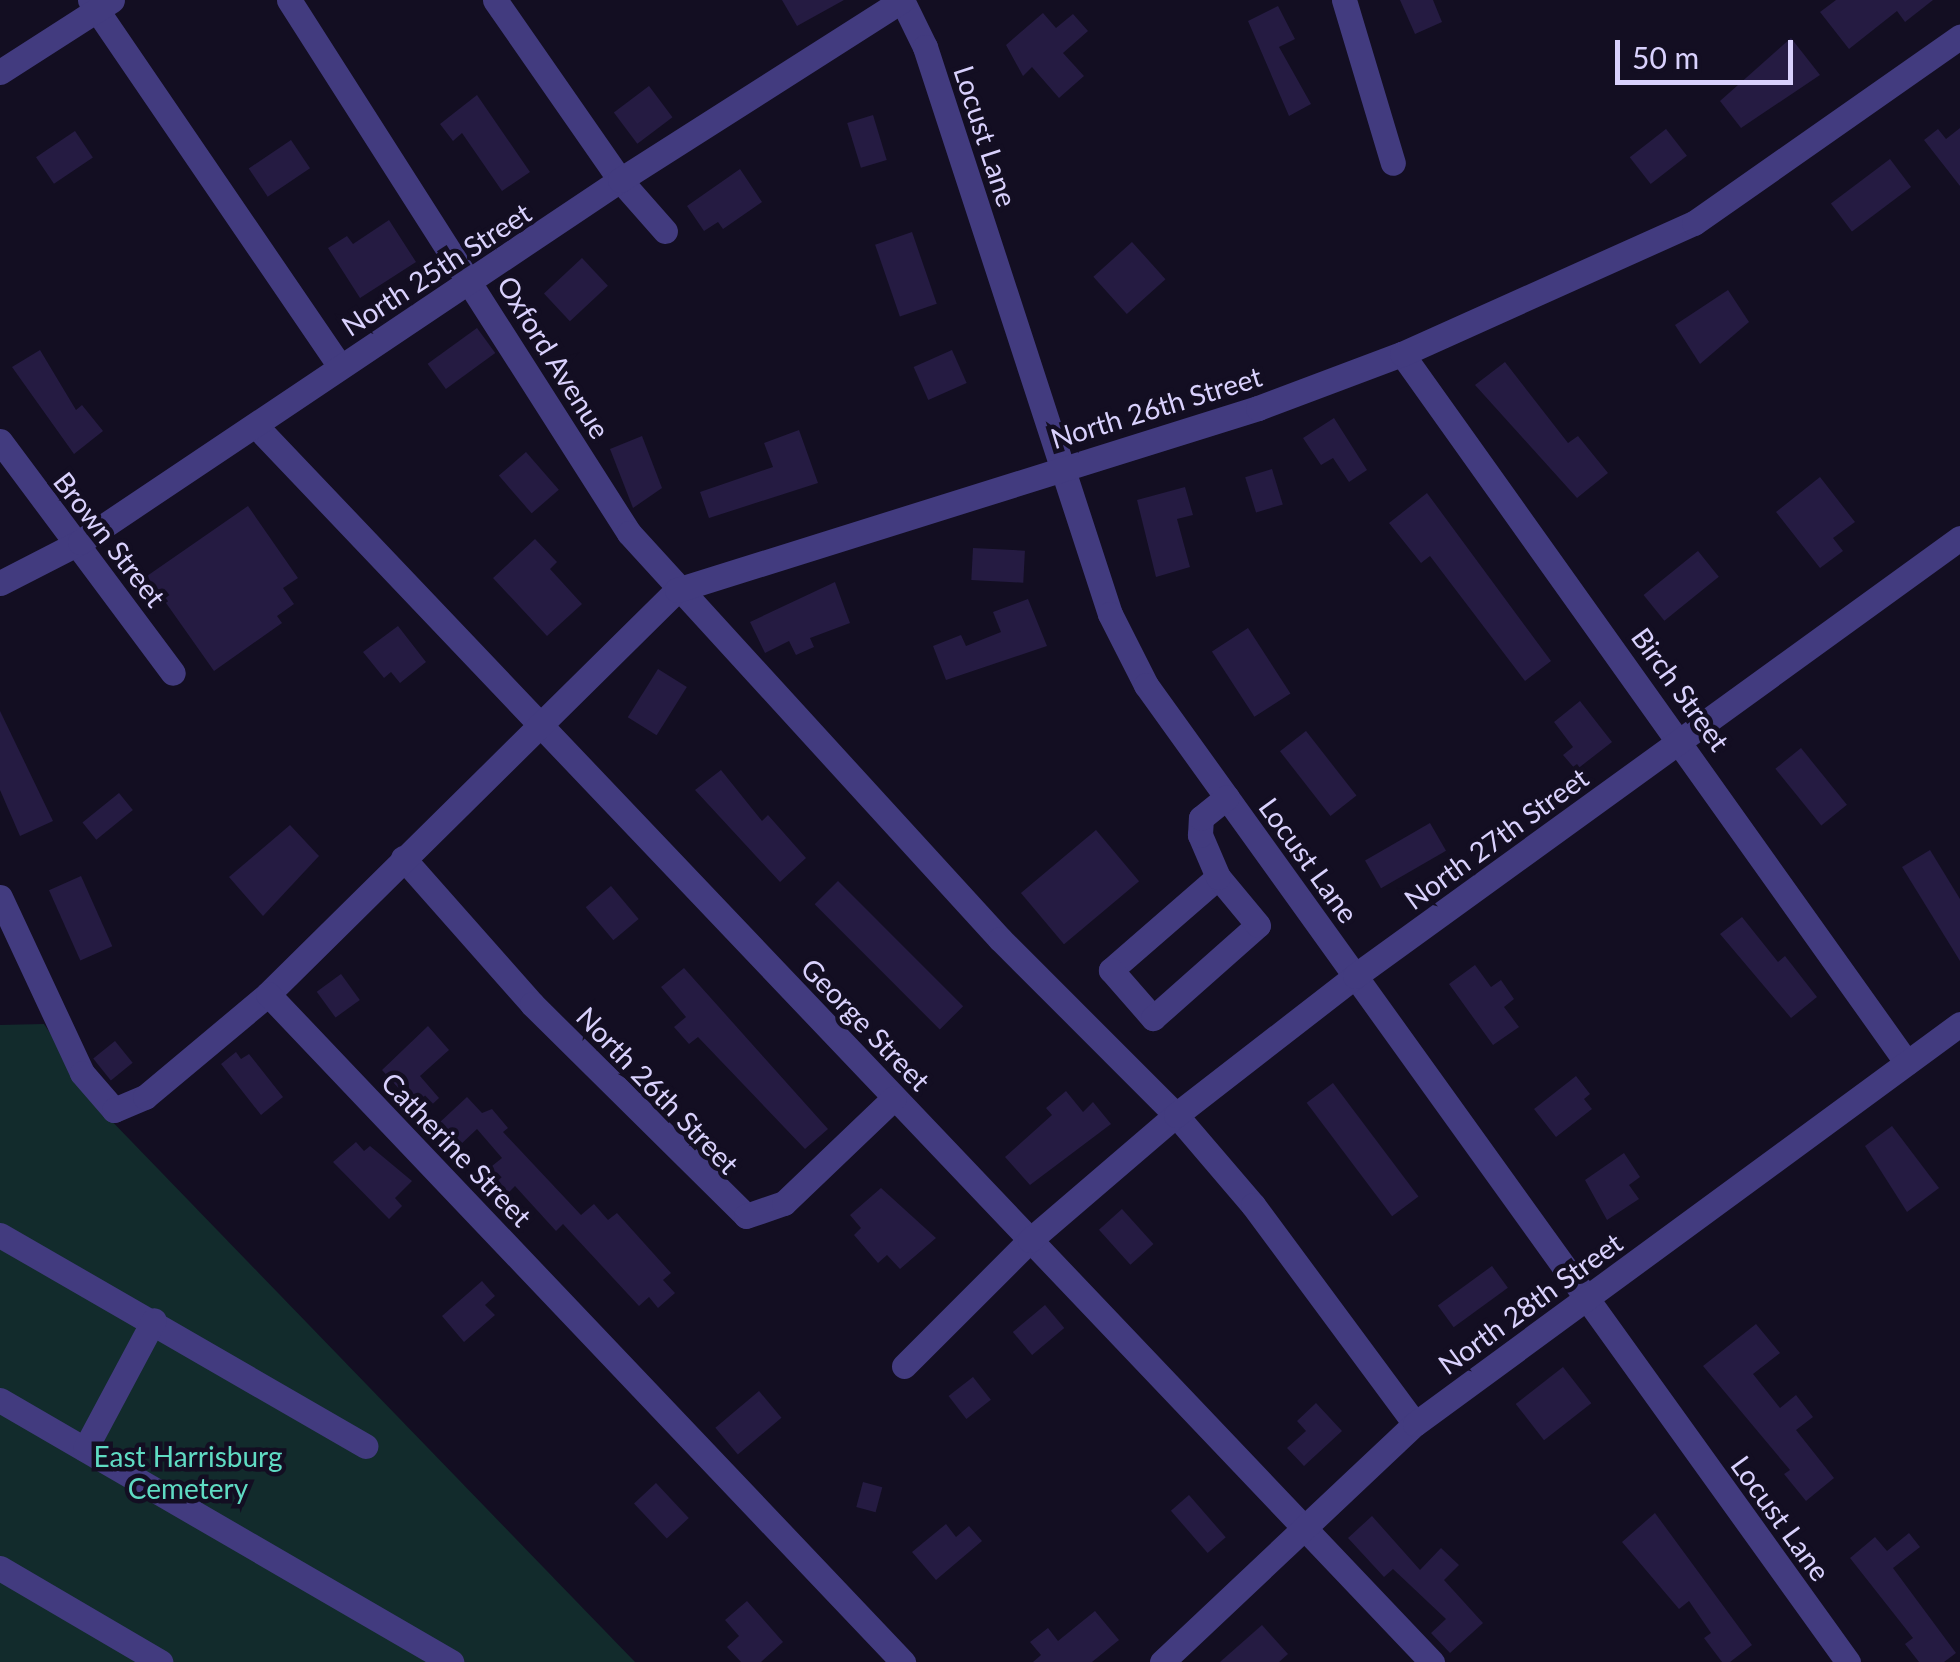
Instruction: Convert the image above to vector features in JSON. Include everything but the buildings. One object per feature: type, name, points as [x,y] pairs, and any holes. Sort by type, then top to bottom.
[{"type":"street","name":"Oxford Avenue","points":[[289,0],[629,533],[677,590]]},
{"type":"street","points":[[495,0],[620,180],[665,231]]},
{"type":"street","name":"North 25th Street","points":[[0,582],[80,542],[257,428],[340,367],[473,284],[620,180],[902,0]]},
{"type":"street","name":"Locust Lane","points":[[902,0],[925,47],[1110,614],[1146,684],[1848,1662]]},
{"type":"street","points":[[1344,0],[1394,163]]},
{"type":"street","points":[[0,72],[100,4],[340,367]]},
{"type":"street","name":"North 26th Street","points":[[268,994],[536,722],[677,590],[1258,408],[1402,354],[1694,223],[1960,36]]},
{"type":"street","name":"Birch Street","points":[[1402,354],[1682,740],[1907,1063]]},
{"type":"street","name":"George Street","points":[[257,428],[1432,1662]]},
{"type":"street","name":"Brown Street","points":[[0,440],[80,542],[173,673]]},
{"type":"street","name":"North 27th Street","points":[[904,1366],[1030,1240],[1176,1115],[1355,976],[1960,538]]},
{"type":"street","points":[[677,590],[1000,939],[1176,1115],[1253,1205],[1415,1424]]},
{"type":"street","points":[[1218,878],[1111,970],[1153,1018],[1258,925],[1218,878],[1200,835],[1201,818],[1227,797]]},
{"type":"street","name":"North 26th Street","points":[[402,858],[532,1004],[746,1216],[784,1203],[894,1098]]},
{"type":"street","points":[[0,897],[59,1033],[114,1110],[145,1097],[268,994]]},
{"type":"street","name":"Catherine Street","points":[[268,994],[903,1662]]},
{"type":"street","name":"North 28th Street","points":[[1162,1662],[1415,1424],[1960,1024]]},
{"type":"street","points":[[0,1235],[154,1320],[366,1446]]},
{"type":"street","points":[[85,1449],[154,1320]]},
{"type":"street","points":[[0,1400],[452,1662]]},
{"type":"street","points":[[0,1568],[149,1659]]},
{"type":"green space","name":"East Harrisburg Cemetery","points":[[44,1024],[103,1112],[635,1662],[0,1662],[0,1025]]}]
